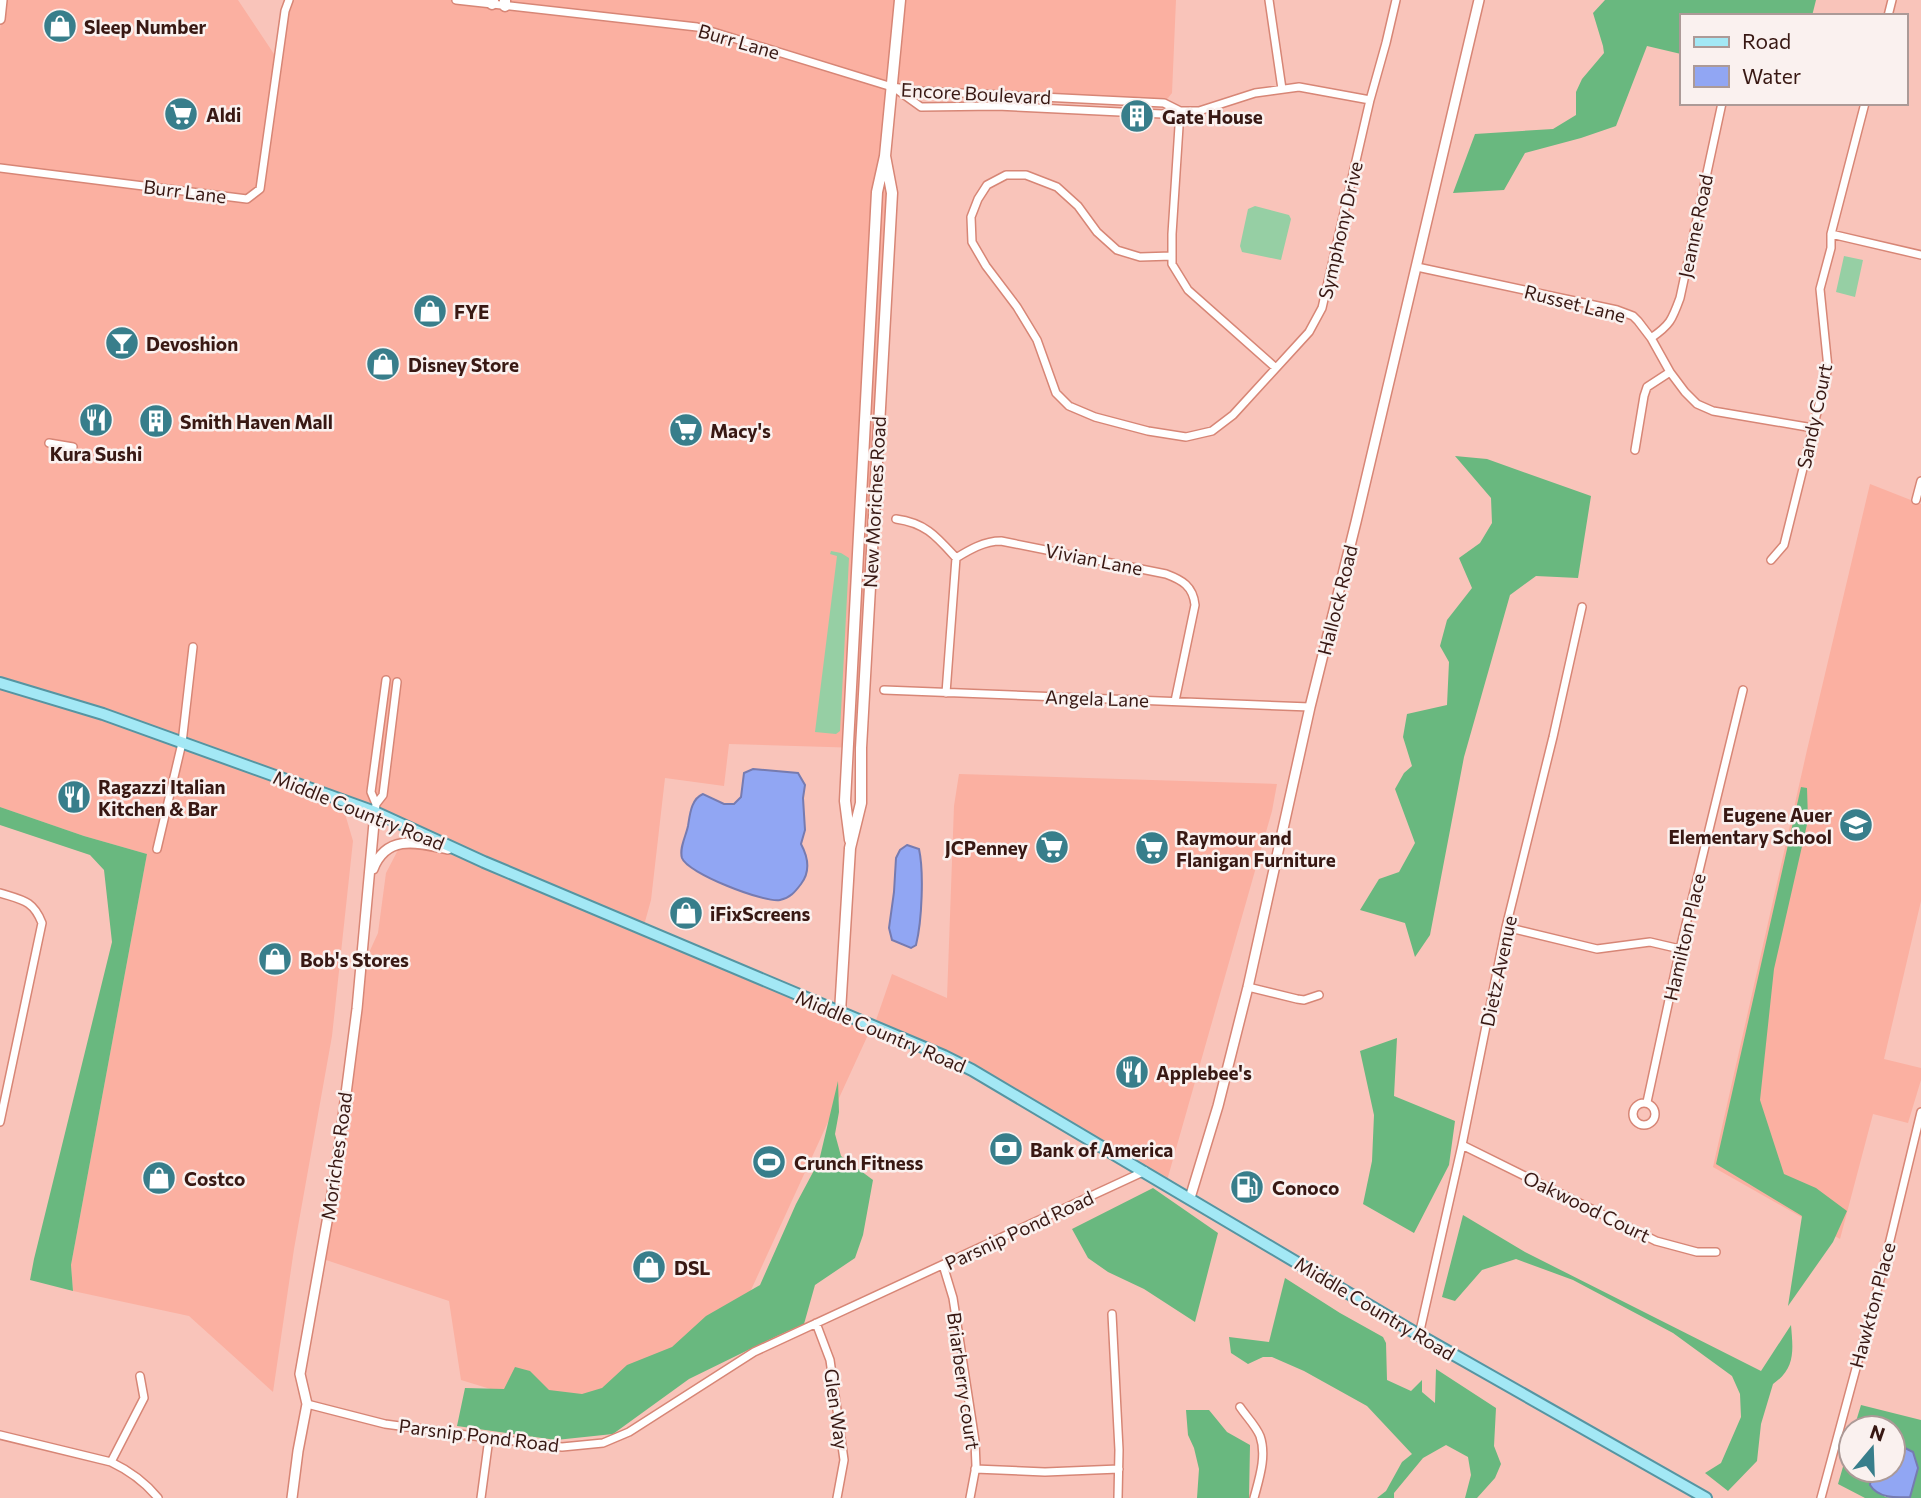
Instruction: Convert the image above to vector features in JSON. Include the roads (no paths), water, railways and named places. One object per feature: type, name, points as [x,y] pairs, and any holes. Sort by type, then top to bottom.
[{"type":"main road","name":"New Moriches Road","points":[[840,1012],[850,848],[845,802],[877,192],[886,156],[900,0]]},
{"type":"main road","name":"New Moriches Road","points":[[850,848],[861,803],[861,748],[892,193],[886,156]]},
{"type":"main road","name":"Middle Country Road","points":[[0,683],[103,714],[375,808],[459,851],[919,1044],[972,1070],[1419,1335],[1706,1498]]},
{"type":"street","points":[[0,19],[2,0]]},
{"type":"street","name":"Burr Lane","points":[[0,167],[247,199],[260,189],[285,11],[289,0]]},
{"type":"street","name":"Burr Lane","points":[[456,0],[505,3],[697,27],[892,87]]},
{"type":"street","points":[[1269,0],[1282,89]]},
{"type":"street","name":"Symphony Drive","points":[[1172,256],[1140,257],[1117,250],[1097,232],[1078,206],[1057,187],[1026,175],[1006,175],[987,185],[971,217],[972,242],[986,267],[1017,307],[1037,340],[1056,393],[1069,406],[1095,418],[1186,438],[1212,431],[1233,415],[1309,332],[1322,308],[1396,0]]},
{"type":"street","name":"Hallock Road","points":[[1190,1198],[1218,1105],[1248,987],[1310,707],[1479,0]]},
{"type":"street","name":"Encore Boulevard","points":[[892,87],[920,91],[1164,103],[1180,111]]},
{"type":"street","name":"Encore Boulevard","points":[[892,87],[921,107],[997,106],[1162,114],[1199,111],[1255,93],[1300,87],[1370,100]]},
{"type":"street","name":"Jeanne Road","points":[[1651,338],[1666,327],[1680,298],[1721,105]]},
{"type":"street","name":"Sandy Court","points":[[1771,560],[1784,545],[1828,368],[1820,289],[1831,248],[1831,234],[1865,105]]},
{"type":"street","points":[[1180,111],[1172,264],[1188,290],[1276,368]]},
{"type":"street","points":[[1831,234],[1921,255]]},
{"type":"street","name":"Russet Lane","points":[[1417,267],[1617,310],[1633,316],[1651,338],[1670,372],[1691,398],[1706,409],[1813,428]]},
{"type":"street","points":[[1635,450],[1647,387],[1670,372]]},
{"type":"street","points":[[49,443],[73,447]]},
{"type":"street","points":[[1916,500],[1921,481]]},
{"type":"street","points":[[896,519],[923,527],[956,558],[946,693]]},
{"type":"street","name":"Vivian Lane","points":[[956,558],[980,546],[1001,541],[1166,574],[1181,580],[1192,591],[1195,605],[1175,701]]},
{"type":"street","name":"Dietz Avenue","points":[[1419,1335],[1462,1145],[1506,927],[1582,607]]},
{"type":"street","points":[[158,849],[182,743],[193,647]]},
{"type":"street","points":[[375,808],[371,792],[386,680]]},
{"type":"street","points":[[375,808],[383,795],[397,682]]},
{"type":"street","name":"Angela Lane","points":[[884,690],[1310,707]]},
{"type":"street","name":"Hamilton Place","points":[[1647,1102],[1680,949],[1743,690]]},
{"type":"street","name":"Moriches Road","points":[[292,1498],[307,1404],[300,1374],[336,1171],[357,1009],[375,808]]},
{"type":"street","points":[[370,878],[376,863],[399,844],[411,842],[459,851]]},
{"type":"street","points":[[0,893],[28,902],[37,911],[42,923],[0,1122]]},
{"type":"street","points":[[1506,927],[1597,949],[1650,942],[1680,949]]},
{"type":"street","points":[[1248,987],[1304,1000],[1319,995]]},
{"type":"street","name":"Hawkton Place","points":[[1821,1498],[1885,1261],[1921,1111]]},
{"type":"street","name":"Oakwood Court","points":[[1462,1145],[1656,1241],[1697,1252],[1716,1252]]},
{"type":"street","name":"Parsnip Pond Road","points":[[307,1404],[385,1424],[489,1438],[562,1447],[603,1443],[629,1432],[754,1352],[1145,1171]]},
{"type":"street","name":"Briarberry court","points":[[943,1265],[953,1298],[975,1441],[975,1469],[970,1498]]},
{"type":"street","points":[[1112,1314],[1118,1498]]},
{"type":"street","name":"Glen Way","points":[[816,1323],[830,1360],[844,1460],[837,1498]]},
{"type":"street","points":[[111,1462],[144,1398],[140,1376]]},
{"type":"street","points":[[1240,1407],[1261,1439],[1262,1464],[1254,1498]]},
{"type":"street","points":[[0,1435],[111,1462],[126,1469],[158,1498]]},
{"type":"street","points":[[481,1498],[489,1438]]},
{"type":"street","points":[[975,1469],[1045,1472],[1119,1469]]},
{"type":"water","points":[[753,769],[798,773],[805,785],[805,830],[801,844],[807,859],[806,874],[794,892],[780,900],[759,897],[711,879],[687,864],[681,854],[696,799],[703,794],[724,804],[734,804],[741,797],[744,773]]},
{"type":"water","points":[[907,845],[919,849],[921,870],[920,923],[916,945],[911,948],[892,940],[889,928],[896,858],[900,850]]},
{"type":"water","points":[[1907,1449],[1913,1452],[1918,1468],[1910,1497],[1882,1495],[1870,1485],[1907,1484]]},
{"type":"place","name":"Sleep Number","points":[[60,26]]},
{"type":"place","name":"Aldi","points":[[181,114]]},
{"type":"place","name":"Gate House","points":[[1137,116]]},
{"type":"place","name":"FYE","points":[[430,311]]},
{"type":"place","name":"Devoshion","points":[[122,343]]},
{"type":"place","name":"Disney Store","points":[[383,364]]},
{"type":"place","name":"Kura Sushi","points":[[96,420]]},
{"type":"place","name":"Smith Haven Mall","points":[[156,421]]},
{"type":"place","name":"Macy's","points":[[686,430]]},
{"type":"place","name":"Ragazzi Italian Kitchen & Bar","points":[[74,797]]},
{"type":"place","name":"Eugene Auer Elementary School","points":[[1856,825]]},
{"type":"place","name":"JCPenney","points":[[1052,847]]},
{"type":"place","name":"Raymour and Flanigan Furniture","points":[[1152,848]]},
{"type":"place","name":"iFixScreens","points":[[686,913]]},
{"type":"place","name":"Bob's Stores","points":[[275,959]]},
{"type":"place","name":"Applebee's","points":[[1132,1072]]},
{"type":"place","name":"Bank of America","points":[[1006,1149]]},
{"type":"place","name":"Crunch Fitness","points":[[769,1162]]},
{"type":"place","name":"Costco","points":[[159,1178]]},
{"type":"place","name":"Conoco","points":[[1247,1187]]},
{"type":"place","name":"DSL","points":[[649,1267]]}]
